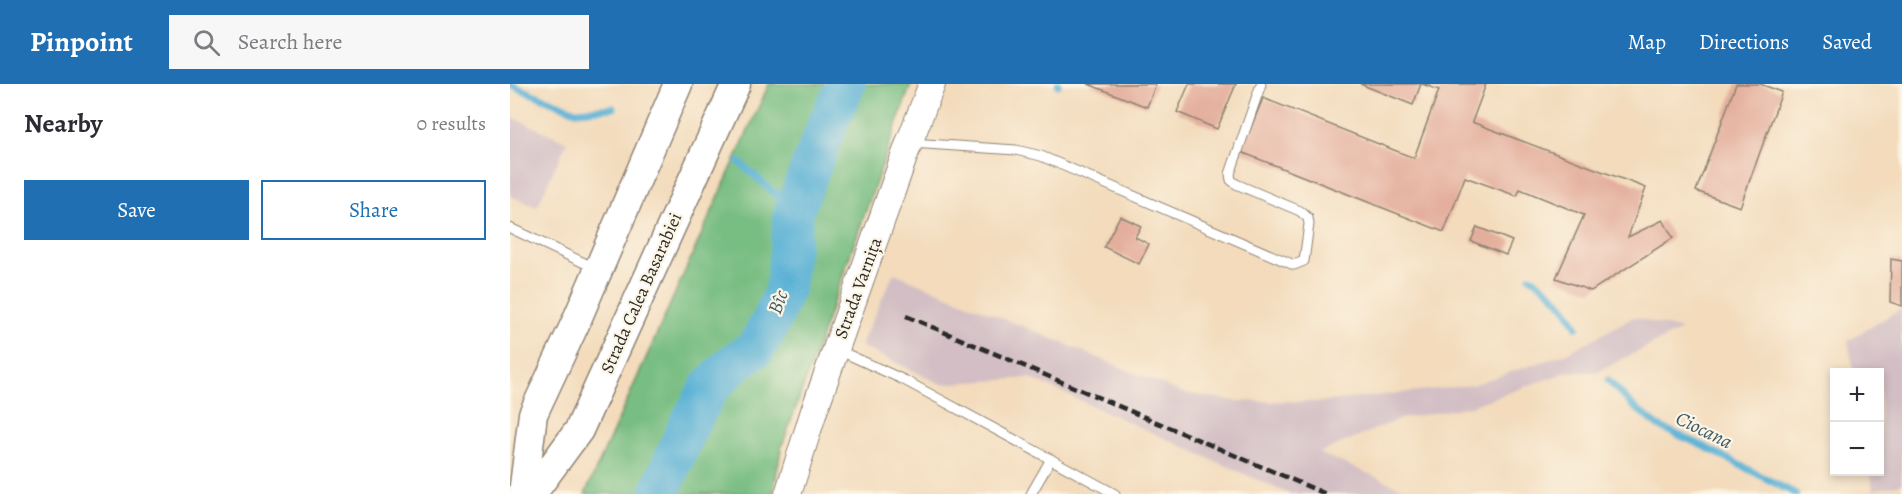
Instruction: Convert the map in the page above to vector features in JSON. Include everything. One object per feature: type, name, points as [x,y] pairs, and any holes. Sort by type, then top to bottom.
[{"type":"main road","points":[[524,494],[533,414],[575,324],[678,84]]},
{"type":"main road","name":"Strada Calea Basarabiei","points":[[532,494],[579,430],[736,84]]},
{"type":"main road","points":[[575,324],[582,339],[588,344],[604,348],[617,346]]},
{"type":"street","name":"Strada Varnița","points":[[788,494],[814,411],[932,84]]},
{"type":"lane","points":[[909,143],[1016,150],[1041,156],[1298,265],[1304,261],[1308,218],[1300,212],[1231,180],[1230,174],[1261,84]]},
{"type":"lane","points":[[510,228],[597,269]]},
{"type":"lane","points":[[836,349],[904,380],[1115,494]]},
{"type":"lane","points":[[1031,494],[1051,459]]},
{"type":"shaded area","points":[[510,116],[567,142],[537,207],[510,196]]},
{"type":"shaded area","points":[[894,273],[1183,393],[1236,401],[1320,402],[1472,385],[1565,354],[1634,317],[1681,330],[1597,372],[1567,372],[1471,406],[1400,419],[1319,453],[1417,494],[1289,494],[1030,378],[941,384],[860,346]]},
{"type":"shaded area","points":[[1902,308],[1902,484],[1873,490],[1871,476],[1884,476],[1884,368],[1853,368],[1848,341]]},
{"type":"green space","points":[[769,84],[911,84],[781,449],[773,494],[585,494]]},
{"type":"building","points":[[1088,84],[1156,84],[1147,107]]},
{"type":"building","points":[[1189,84],[1236,84],[1217,129],[1177,112]]},
{"type":"building","points":[[1360,84],[1421,84],[1413,105]]},
{"type":"building","points":[[1422,84],[1486,84],[1472,122],[1646,188],[1628,237],[1663,220],[1673,238],[1591,291],[1556,278],[1584,215],[1520,189],[1517,196],[1465,177],[1444,232],[1241,152],[1263,98],[1414,158],[1439,90]]},
{"type":"building","points":[[1736,84],[1760,84],[1782,92],[1740,207],[1696,191]]},
{"type":"building","points":[[1120,216],[1141,226],[1135,237],[1149,244],[1139,264],[1104,247]]},
{"type":"building","points":[[1477,227],[1512,241],[1506,255],[1471,241]]},
{"type":"building","points":[[1891,259],[1902,261],[1902,306],[1890,302]]},
{"type":"waterway","name":"Bîc","points":[[659,494],[687,428],[710,387],[734,363],[756,348],[771,322],[785,288],[794,210],[846,84]]},
{"type":"waterway","points":[[510,85],[576,111],[613,108]]},
{"type":"waterway","points":[[739,162],[794,210]]},
{"type":"waterway","name":"Ciocana","points":[[1530,277],[1557,299],[1577,327]]},
{"type":"waterway","name":"Ciocana","points":[[1608,380],[1631,404],[1658,426],[1699,444],[1796,494]]},
{"type":"railway","points":[[906,316],[1326,494]]}]
